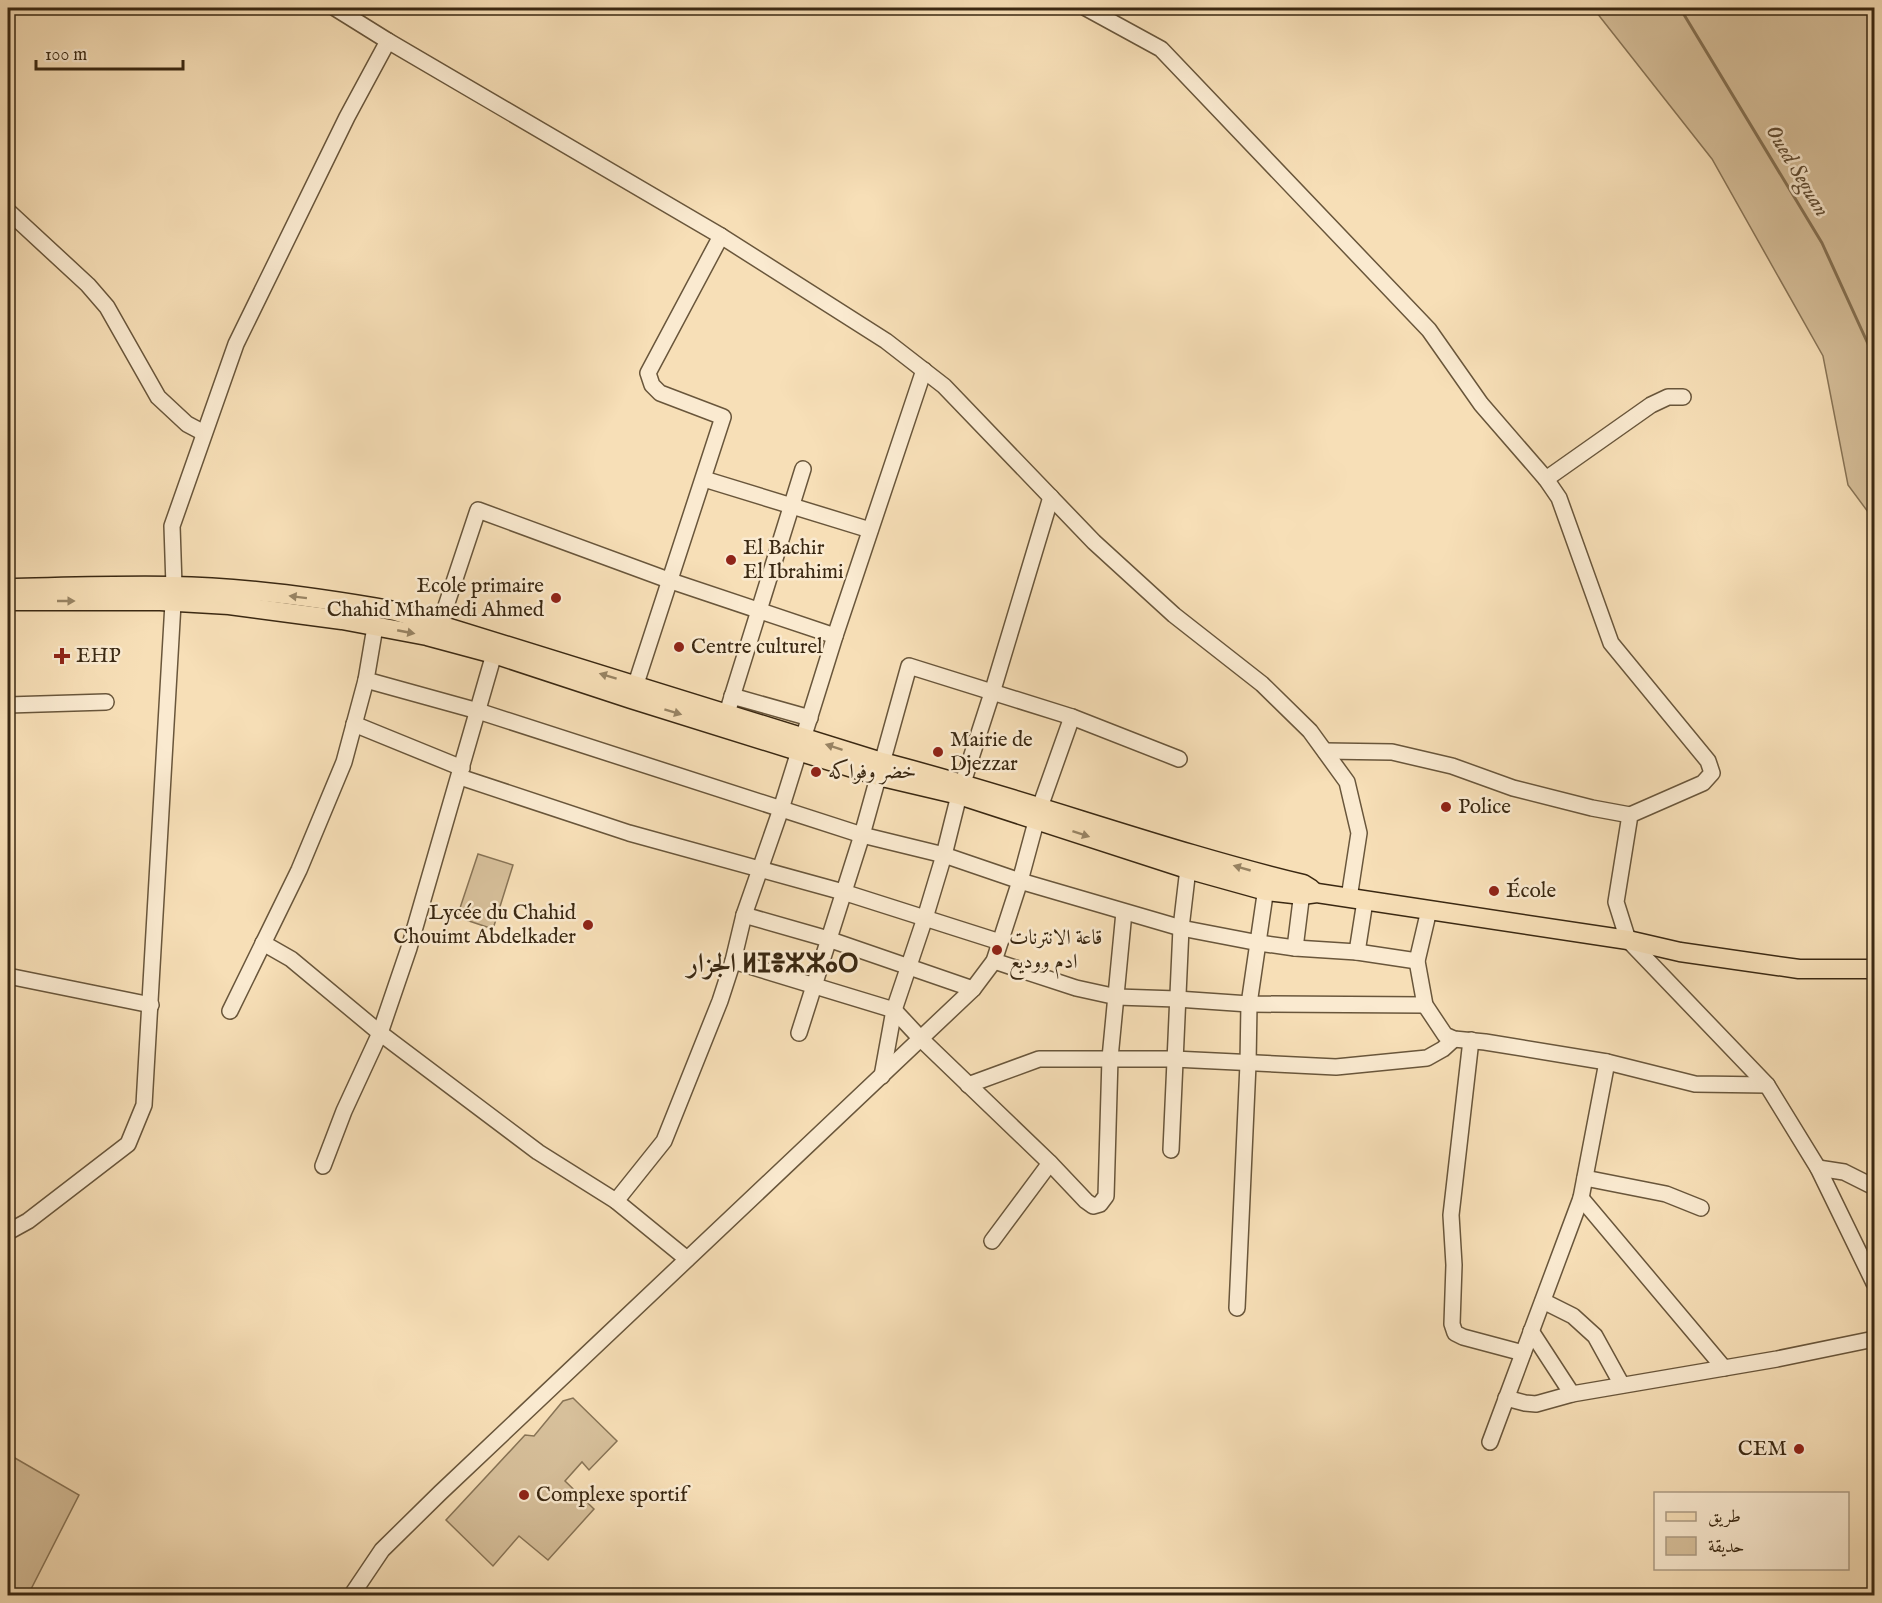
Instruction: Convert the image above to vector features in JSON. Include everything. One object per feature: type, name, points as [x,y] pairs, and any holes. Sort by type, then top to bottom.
[{"type":"main road","points":[[8,588],[173,594],[251,591],[395,610],[438,632],[494,654],[633,692],[729,704],[802,744]]},
{"type":"main road","points":[[8,601],[160,601],[173,594],[229,605],[375,627],[438,632],[880,769],[961,789],[1189,861],[1267,883],[1357,900],[1628,940],[1680,952],[1799,969],[1875,969]]},
{"type":"street","points":[[335,8],[721,236],[886,341],[944,386],[1094,542],[1174,615],[1262,684],[1310,731],[1325,751],[1347,782],[1359,833],[1357,952]]},
{"type":"street","points":[[1086,8],[1161,49],[1429,330],[1481,404],[1546,479],[1559,498],[1611,643],[1708,761],[1712,773],[1703,783],[1630,815],[1514,788],[1452,766],[1392,752],[1325,751]]},
{"type":"street","points":[[8,1232],[28,1221],[128,1144],[144,1105],[173,594],[172,526],[236,344],[347,117],[388,41]]},
{"type":"street","points":[[8,211],[88,285],[107,307],[158,397],[187,424],[204,433]]},
{"type":"street","points":[[633,692],[723,417],[660,393],[652,385],[648,373],[721,236]]},
{"type":"street","points":[[616,1201],[664,1141],[720,1001],[744,915],[781,809],[835,636],[924,370]]},
{"type":"street","points":[[1546,479],[1651,405],[1668,397],[1683,397]]},
{"type":"street","points":[[803,468],[729,704],[810,718]]},
{"type":"street","points":[[704,479],[870,530]]},
{"type":"street","points":[[882,1076],[894,1010],[925,918],[961,789],[1051,497]]},
{"type":"street","points":[[438,632],[478,510],[670,580],[835,636]]},
{"type":"street","points":[[230,1011],[299,870],[344,762],[366,680],[375,627]]},
{"type":"street","points":[[323,1166],[344,1111],[380,1033],[409,948],[494,654]]},
{"type":"street","points":[[799,1033],[862,835],[909,666],[1072,717],[1179,759]]},
{"type":"street","points":[[366,680],[478,711],[862,835],[944,855],[1181,928],[1259,943],[1357,952],[1417,961]]},
{"type":"street","points":[[8,705],[106,702]]},
{"type":"street","points":[[351,1596],[382,1550],[973,989],[994,961],[1039,814],[1072,717]]},
{"type":"street","points":[[354,724],[461,772],[629,833],[843,892],[1000,942]]},
{"type":"street","points":[[1630,815],[1616,902],[1628,940],[1767,1085],[1818,1168],[1875,1283]]},
{"type":"street","points":[[1171,1150],[1181,928],[1189,861]]},
{"type":"street","points":[[1237,1308],[1249,1004],[1267,883]]},
{"type":"street","points":[[1295,948],[1307,890]]},
{"type":"street","points":[[1429,910],[1417,961],[1425,1005],[1445,1035],[1454,1039],[1555,1052],[1607,1062],[1695,1084],[1767,1085]]},
{"type":"street","points":[[733,961],[894,1010],[1093,1206],[1100,1204],[1106,1196],[1110,1058],[1124,912]]},
{"type":"street","points":[[744,915],[828,939],[973,989]]},
{"type":"street","points":[[263,943],[291,959],[380,1033],[538,1152],[616,1201],[687,1259]]},
{"type":"street","points":[[994,961],[1076,988],[1117,997],[1249,1004],[1425,1005]]},
{"type":"street","points":[[8,976],[150,1005]]},
{"type":"street","points":[[968,1085],[1039,1059],[1174,1059],[1336,1067],[1427,1058],[1443,1050],[1454,1039]]},
{"type":"street","points":[[1471,1041],[1451,1215],[1454,1264],[1452,1324],[1455,1333],[1523,1353]]},
{"type":"street","points":[[1490,1442],[1581,1198],[1607,1062]]},
{"type":"street","points":[[992,1241],[1050,1163]]},
{"type":"street","points":[[1818,1168],[1844,1172],[1875,1187]]},
{"type":"street","points":[[1585,1178],[1666,1194],[1701,1208]]},
{"type":"street","points":[[1581,1198],[1724,1368]]},
{"type":"street","points":[[1544,1301],[1573,1316],[1596,1336],[1622,1385]]},
{"type":"street","points":[[1531,1331],[1572,1394]]},
{"type":"street","points":[[1506,1398],[1536,1404],[1572,1394],[1875,1339]]},
{"type":"green space","points":[[1593,8],[1874,8],[1874,520],[1848,485],[1823,356],[1712,159]]},
{"type":"green space","points":[[478,854],[513,865],[493,929],[457,917]]},
{"type":"green space","name":"Complexe sportif","points":[[573,1398],[617,1441],[589,1470],[582,1462],[565,1481],[594,1509],[548,1560],[519,1536],[493,1566],[446,1520],[525,1435],[534,1436],[563,1401]]},
{"type":"green space","points":[[8,1454],[79,1495],[28,1595],[8,1595]]},
{"type":"waterway","name":"Oued Seguan","points":[[1680,8],[1822,243],[1874,357]]},
{"type":"place","name":"El Bachir El Ibrahimi","points":[[731,560]]},
{"type":"place","name":"Ecole primaire Chahid Mhamedi Ahmed","points":[[556,598]]},
{"type":"place","name":"Centre culturel","points":[[679,647]]},
{"type":"place","name":"EHP","points":[[62,656]]},
{"type":"place","name":"Mairie de Djezzar","points":[[938,752]]},
{"type":"place","name":"خضر وفواكه","points":[[816,772]]},
{"type":"place","name":"Police","points":[[1446,807]]},
{"type":"place","name":"École","points":[[1494,891]]},
{"type":"place","name":"Lycée du Chahid Chouimt Abdelkader","points":[[588,925]]},
{"type":"place","name":"قاعة الانترنات ادم ووديع","points":[[997,950]]},
{"type":"place","name":"CEM","points":[[1799,1449]]},
{"type":"place","name":"Complexe sportif","points":[[524,1495]]},
{"type":"district","name":"الجزار ⵍⵊⴻⵣⵣⴰⵔ","points":[[773,965]]}]
